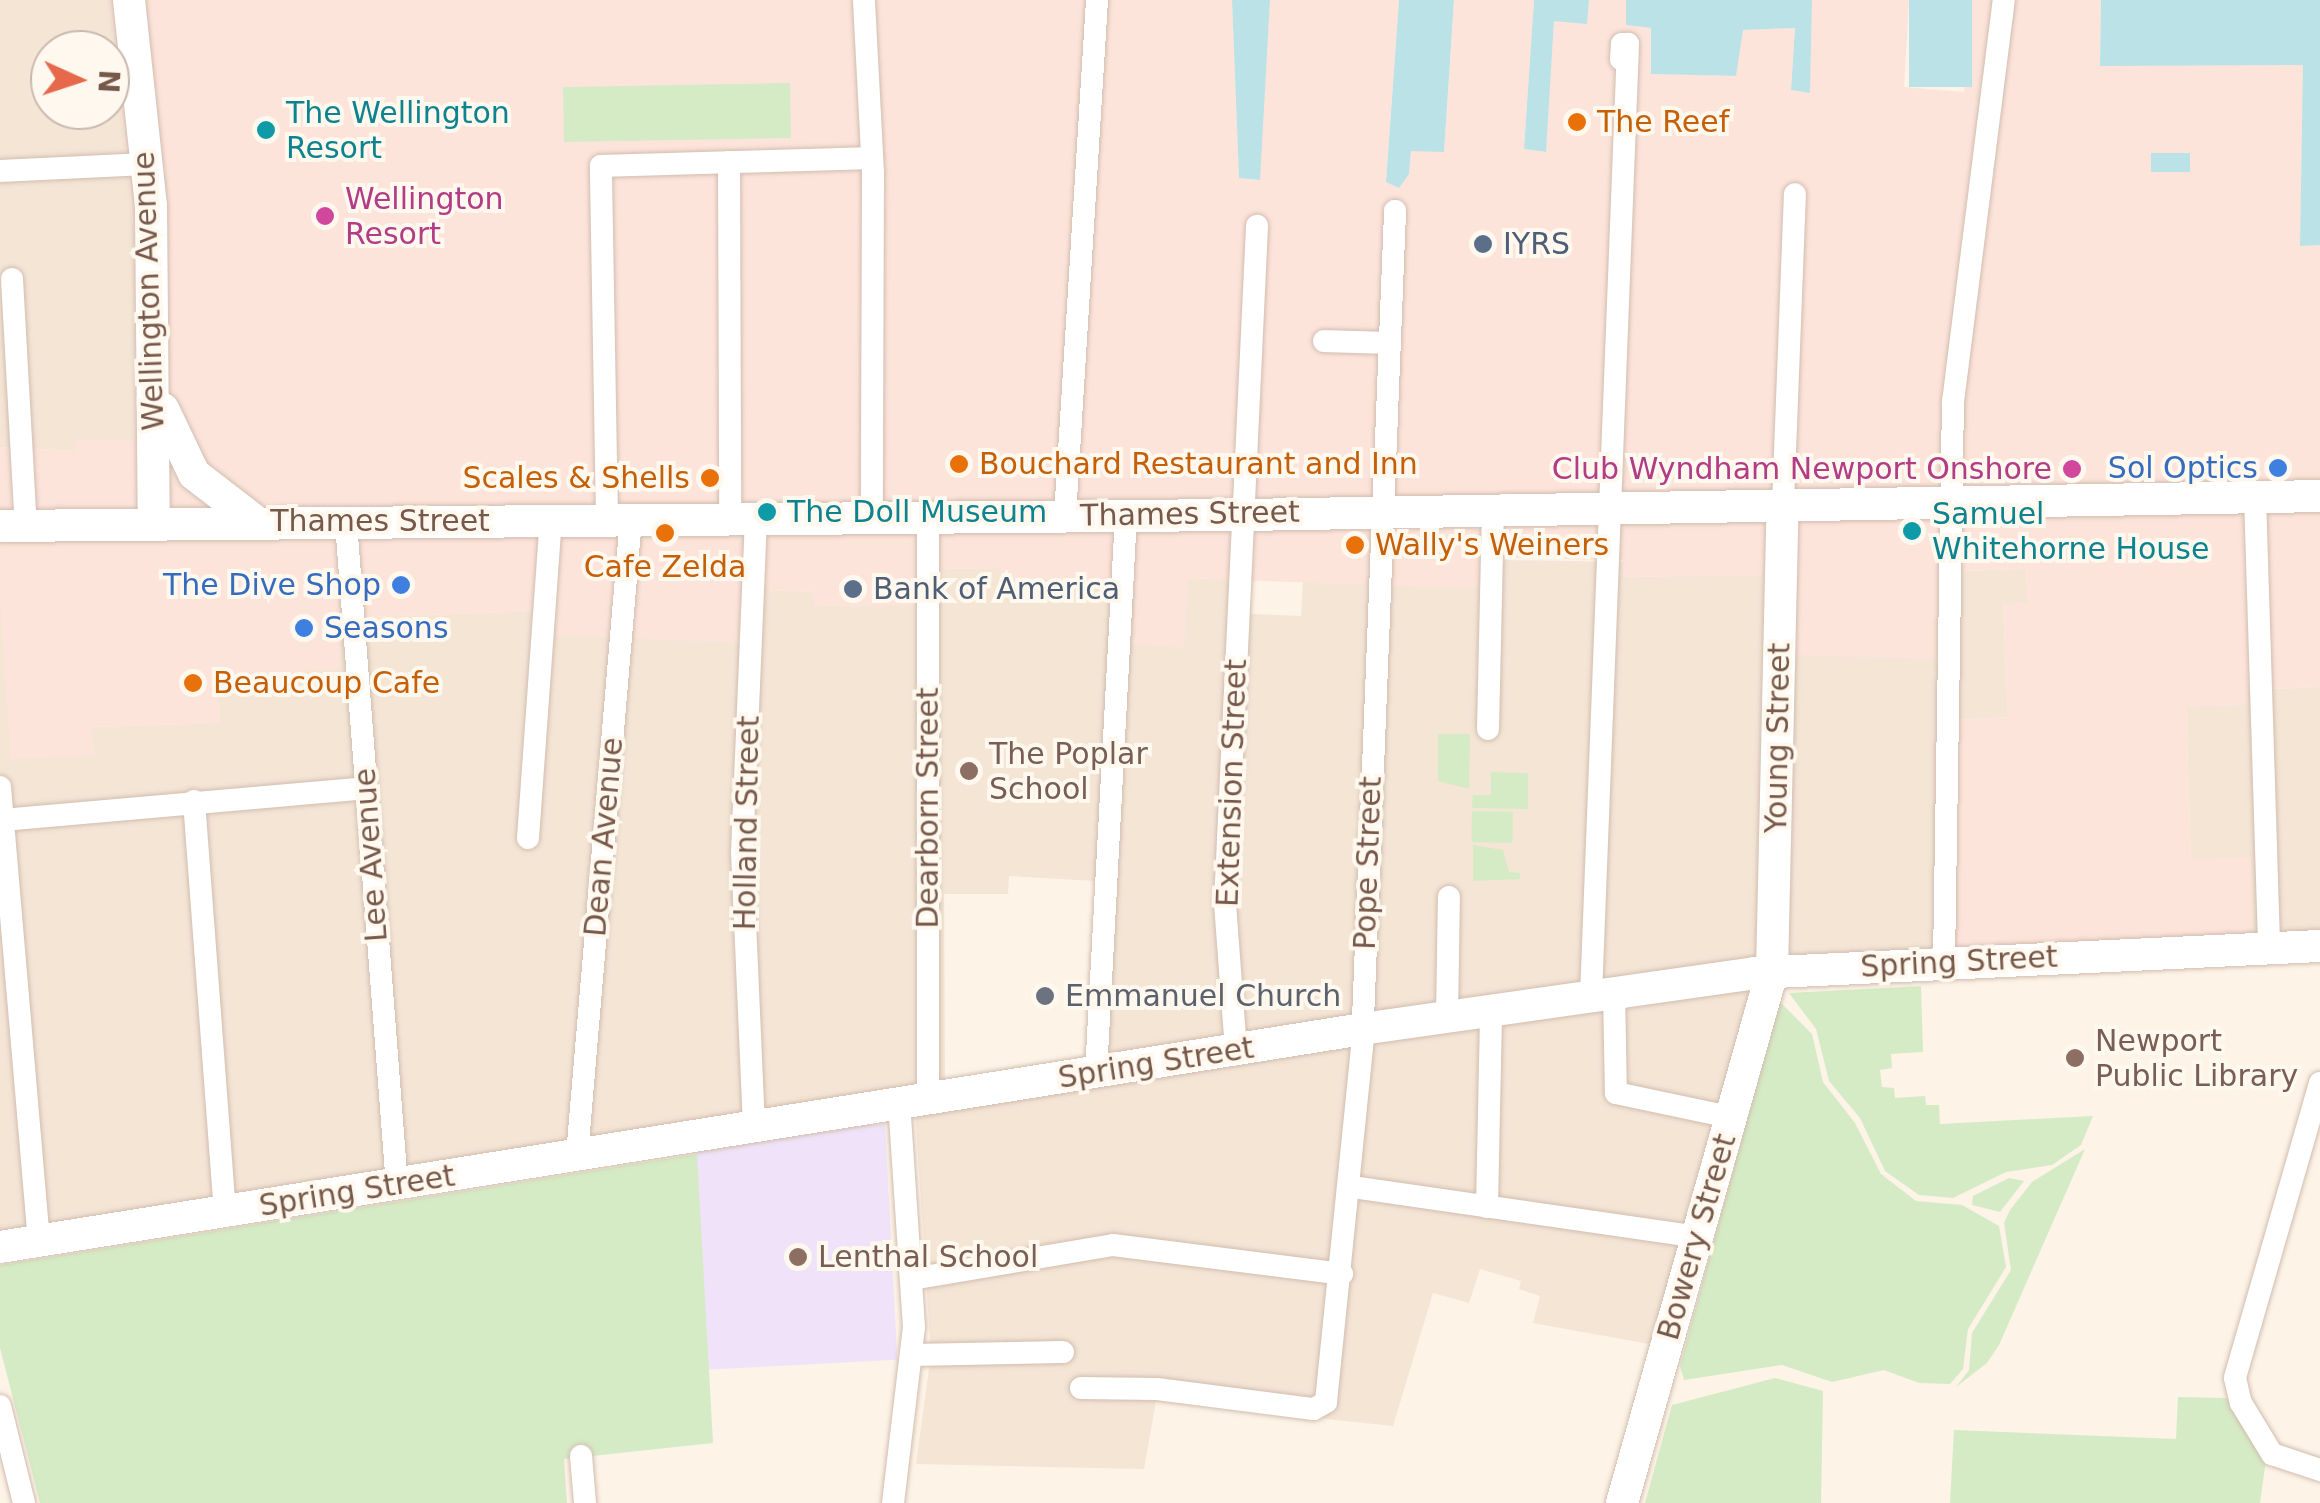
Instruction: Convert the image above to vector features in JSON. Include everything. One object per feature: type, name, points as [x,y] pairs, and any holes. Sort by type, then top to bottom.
[{"type":"main road","name":"Wellington Avenue","points":[[128,0],[146,164],[154,383],[154,522]]},
{"type":"main road","points":[[154,383],[180,456],[210,492],[255,522]]},
{"type":"main road","name":"Thames Street","points":[[13,526],[1245,515],[2320,496]]},
{"type":"main road","name":"Young Street","points":[[1772,972],[1783,504]]},
{"type":"main road","name":"Spring Street","points":[[0,1247],[1362,1029],[1772,972],[2209,939],[2269,949],[2320,946]]},
{"type":"main road","name":"Bowery Street","points":[[1622,1503],[1772,972]]},
{"type":"street","points":[[1066,516],[1096,0]]},
{"type":"street","points":[[1944,961],[1953,402],[2004,0]]},
{"type":"street","points":[[864,2],[872,158],[872,517]]},
{"type":"street","points":[[1627,57],[1609,508],[1603,994],[1616,1093],[1730,1117]]},
{"type":"street","points":[[729,162],[872,158]]},
{"type":"street","name":"Dean Avenue","points":[[577,1156],[619,519],[601,166],[729,162]]},
{"type":"street","name":"Holland Street","points":[[729,162],[743,518],[742,852],[754,1127]]},
{"type":"street","points":[[0,172],[146,164]]},
{"type":"street","points":[[1783,504],[1796,194]]},
{"type":"street","name":"Pope Street","points":[[1081,1388],[1157,1388],[1314,1409],[1323,1408],[1327,1393],[1352,1188],[1362,1029],[1394,210]]},
{"type":"street","name":"Extension Street","points":[[1236,1050],[1225,903],[1258,226]]},
{"type":"street","points":[[12,279],[13,526]]},
{"type":"street","points":[[1324,341],[1388,344]]},
{"type":"street","points":[[2255,497],[2269,949]]},
{"type":"street","points":[[1488,729],[1493,509]]},
{"type":"street","points":[[1096,1073],[1126,516]]},
{"type":"street","name":"Dearborn Street","points":[[893,1503],[912,1355],[913,1102],[928,517]]},
{"type":"street","points":[[528,838],[551,520]]},
{"type":"street","name":"Lee Avenue","points":[[346,523],[397,1186]]},
{"type":"street","points":[[0,787],[38,1240]]},
{"type":"street","points":[[2,820],[366,788]]},
{"type":"street","points":[[194,801],[224,1211]]},
{"type":"street","points":[[1447,1018],[1449,897]]},
{"type":"street","points":[[1487,1206],[1491,1010]]},
{"type":"street","points":[[2320,1083],[2237,1364],[2241,1403],[2272,1454],[2320,1470]]},
{"type":"street","points":[[1352,1188],[1697,1236]]},
{"type":"street","points":[[912,1279],[1113,1245],[1342,1274]]},
{"type":"street","points":[[912,1355],[1063,1352]]},
{"type":"street","points":[[0,1406],[24,1503]]},
{"type":"street","points":[[581,1456],[585,1503]]},
{"type":"shaded area","points":[[0,0],[110,0],[113,30],[30,30],[30,130],[123,130],[134,233],[134,441],[76,440],[76,451],[0,447]]},
{"type":"shaded area","points":[[110,0],[1232,0],[1239,178],[1259,180],[1270,0],[1399,0],[1386,181],[1409,174],[1411,151],[1444,151],[1454,0],[1534,0],[1524,149],[1545,152],[1554,20],[1586,23],[1589,0],[1626,0],[1627,25],[1651,28],[1652,74],[1735,76],[1742,30],[1795,28],[1791,90],[1809,93],[1812,0],[1909,0],[1904,87],[1964,92],[1972,0],[2101,0],[2100,65],[2304,65],[2300,245],[2320,245],[2320,687],[2248,690],[2248,705],[2186,707],[2191,859],[2251,858],[2253,935],[1952,952],[1957,720],[2008,717],[2003,604],[2028,603],[2026,569],[1958,571],[1956,660],[1796,655],[1798,575],[1623,577],[1623,560],[1504,558],[1502,590],[1188,578],[1184,648],[1133,644],[1135,582],[1000,577],[999,568],[943,569],[943,605],[814,606],[813,592],[765,590],[762,644],[554,635],[539,611],[339,618],[341,669],[217,676],[219,723],[92,727],[94,755],[11,759],[0,604],[0,447],[75,451],[76,440],[134,440],[134,233],[123,130],[130,130],[130,30],[113,30]]},
{"type":"shaded area","points":[[1503,560],[1624,562],[1624,577],[1799,574],[1797,655],[1958,571],[2026,569],[2028,603],[2003,605],[2008,717],[1958,720],[1952,952],[1087,1064],[1097,881],[1009,876],[1008,894],[944,894],[945,1087],[0,1237],[0,602],[94,755],[91,727],[219,723],[217,675],[339,618],[539,611],[762,643],[765,590],[814,592],[814,606],[943,604],[943,569],[1000,568],[1001,577],[1136,582],[1183,648],[1187,578],[1251,580],[1250,614],[1301,616],[1303,582]]},
{"type":"shaded area","points":[[2320,687],[2320,933],[2253,935],[2191,860],[2186,706],[2248,705],[2248,690]]},
{"type":"shaded area","points":[[1751,984],[1655,1345],[1533,1323],[1540,1296],[1519,1289],[1521,1281],[1480,1269],[1469,1303],[1433,1293],[1393,1426],[1156,1401],[1144,1469],[916,1464],[931,1354],[915,1109]]},
{"type":"shaded area","name":"Lenthal School","points":[[885,1124],[897,1360],[708,1370],[695,1134]]},
{"type":"green space","points":[[790,83],[791,138],[564,142],[563,87]]},
{"type":"green space","points":[[1438,734],[1470,734],[1469,789],[1438,781]]},
{"type":"green space","points":[[1491,772],[1528,773],[1528,809],[1472,808],[1473,795],[1491,795]]},
{"type":"green space","points":[[1472,811],[1513,812],[1512,843],[1471,842]]},
{"type":"green space","points":[[1473,845],[1503,850],[1509,872],[1520,873],[1520,879],[1473,881]]},
{"type":"green space","points":[[1921,986],[1923,1052],[1891,1054],[1892,1068],[1880,1070],[1882,1087],[1894,1088],[1895,1098],[1925,1096],[1926,1105],[1939,1105],[1940,1124],[2093,1116],[2081,1145],[2052,1165],[2006,1172],[1953,1198],[1919,1195],[1885,1171],[1860,1118],[1829,1081],[1816,1029],[1789,993]]},
{"type":"green space","points":[[1779,1001],[1812,1034],[1823,1082],[1855,1123],[1881,1174],[1916,1201],[1962,1205],[1999,1226],[2006,1267],[1968,1329],[1963,1369],[1950,1384],[1919,1383],[1884,1370],[1832,1382],[1782,1365],[1684,1380],[1680,1366]]},
{"type":"green space","points":[[2085,1149],[1999,1345],[1987,1363],[1956,1387],[1969,1370],[1972,1333],[2011,1270],[2004,1223],[2010,1210],[2032,1182]]},
{"type":"green space","points":[[697,1154],[713,1443],[564,1459],[567,1503],[40,1503],[0,1348],[0,1265]]},
{"type":"green space","points":[[2009,1178],[2024,1181],[2000,1212],[1972,1205],[1973,1196]]},
{"type":"green space","points":[[1775,1378],[1823,1391],[1821,1503],[1645,1503],[1672,1405]]},
{"type":"green space","points":[[2178,1397],[2226,1398],[2266,1460],[2260,1503],[1950,1503],[1954,1430],[2176,1439]]},
{"type":"water","points":[[1232,0],[1270,0],[1260,180],[1239,178]]},
{"type":"water","points":[[1399,0],[1454,0],[1444,152],[1411,151],[1409,174],[1399,188],[1386,182]]},
{"type":"water","points":[[1534,0],[1589,0],[1587,24],[1554,21],[1546,152],[1524,149]]},
{"type":"water","points":[[1626,0],[1812,0],[1810,93],[1791,90],[1795,28],[1743,30],[1736,76],[1651,74],[1651,28],[1626,25]]},
{"type":"water","points":[[1909,0],[1972,0],[1972,87],[1909,87]]},
{"type":"water","points":[[2101,0],[2320,0],[2320,245],[2300,246],[2303,65],[2100,66]]},
{"type":"water","points":[[2151,153],[2190,153],[2190,172],[2151,172]]},
{"type":"place","name":"The Reef","points":[[1577,122]]},
{"type":"place","name":"The Wellington Resort","points":[[266,130]]},
{"type":"place","name":"Wellington Resort","points":[[325,216]]},
{"type":"place","name":"IYRS","points":[[1483,244]]},
{"type":"place","name":"Bouchard Restaurant and Inn","points":[[959,464]]},
{"type":"place","name":"Sol Optics","points":[[2278,468]]},
{"type":"place","name":"Club Wyndham Newport Onshore","points":[[2072,469]]},
{"type":"place","name":"Scales & Shells","points":[[710,478]]},
{"type":"place","name":"The Doll Museum","points":[[767,512]]},
{"type":"place","name":"Samuel Whitehorne House","points":[[1912,531]]},
{"type":"place","name":"Cafe Zelda","points":[[665,533]]},
{"type":"place","name":"Wally's Weiners","points":[[1355,545]]},
{"type":"place","name":"The Dive Shop","points":[[401,585]]},
{"type":"place","name":"Bank of America","points":[[853,589]]},
{"type":"place","name":"Seasons","points":[[304,628]]},
{"type":"place","name":"Beaucoup Cafe","points":[[193,683]]},
{"type":"place","name":"The Poplar School","points":[[969,771]]},
{"type":"place","name":"Emmanuel Church","points":[[1045,996]]},
{"type":"place","name":"Newport Public Library","points":[[2075,1058]]},
{"type":"place","name":"Lenthal School","points":[[798,1257]]}]
